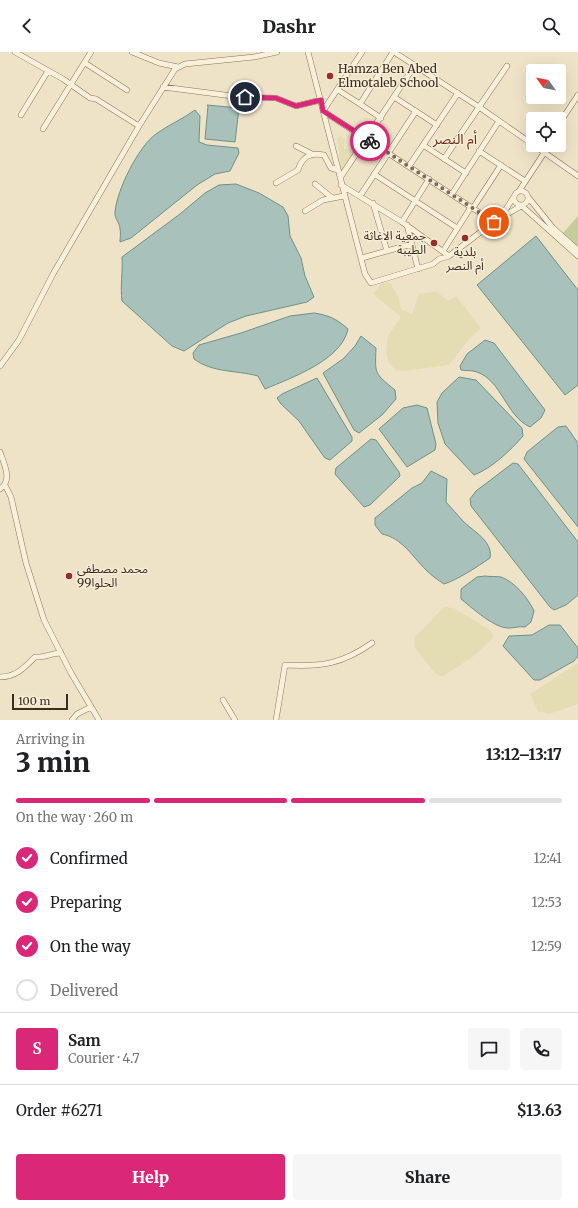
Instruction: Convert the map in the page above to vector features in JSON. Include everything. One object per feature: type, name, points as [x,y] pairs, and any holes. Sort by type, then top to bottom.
[{"type":"street","points":[[15,52],[71,84],[82,94],[96,99],[139,126]]},
{"type":"street","points":[[43,129],[91,52]]},
{"type":"street","points":[[132,52],[159,63],[178,67]]},
{"type":"street","points":[[0,366],[19,340],[53,274],[139,126],[163,87],[178,67],[185,64],[254,57],[277,52]]},
{"type":"street","points":[[308,52],[341,185],[366,274],[371,283],[418,269],[449,256],[497,221],[527,202],[528,198]]},
{"type":"street","points":[[323,111],[362,52]]},
{"type":"street","points":[[360,104],[394,52],[479,107],[526,140]]},
{"type":"street","points":[[85,63],[127,90]]},
{"type":"street","points":[[340,178],[415,65]]},
{"type":"street","points":[[444,159],[508,66]]},
{"type":"street","points":[[21,115],[48,71]]},
{"type":"street","points":[[163,87],[195,93],[276,98],[296,106],[321,100]]},
{"type":"street","points":[[338,90],[381,118]]},
{"type":"street","points":[[409,166],[458,93]]},
{"type":"street","points":[[566,113],[578,95]]},
{"type":"street","points":[[394,97],[436,125]]},
{"type":"street","points":[[323,111],[472,207],[497,221]]},
{"type":"street","points":[[360,196],[416,111]]},
{"type":"street","points":[[452,194],[499,121]]},
{"type":"street","points":[[423,145],[466,173]]},
{"type":"street","points":[[296,146],[312,154],[324,156],[331,168],[338,170]]},
{"type":"street","points":[[479,151],[525,182]]},
{"type":"street","points":[[497,221],[525,182],[542,152],[578,176]]},
{"type":"street","points":[[276,183],[298,170],[301,161],[306,156],[312,154]]},
{"type":"street","points":[[443,251],[457,228],[501,165]]},
{"type":"street","points":[[374,174],[457,228]]},
{"type":"street","points":[[418,269],[405,224],[415,202],[429,179]]},
{"type":"street","points":[[315,184],[331,197]]},
{"type":"street","points":[[341,185],[373,203],[405,224],[449,256]]},
{"type":"street","points":[[519,191],[526,193],[528,198],[553,228],[578,250]]},
{"type":"street","points":[[306,211],[331,197],[344,196]]},
{"type":"street","points":[[513,197],[515,203],[521,206],[578,256]]},
{"type":"street","points":[[373,203],[387,251]]},
{"type":"street","points":[[362,258],[412,244]]},
{"type":"street","points":[[0,452],[8,478],[5,485],[0,489]]},
{"type":"street","points":[[5,485],[11,497],[26,563],[46,624],[99,720]]},
{"type":"street","points":[[276,720],[285,665],[318,665],[337,662],[356,654],[372,643]]},
{"type":"street","points":[[0,677],[10,677],[23,669],[35,657],[41,657],[53,652],[61,652]]},
{"type":"street","points":[[223,700],[235,720]]},
{"type":"street","points":[[72,720],[77,714],[92,707]]},
{"type":"shaded area","points":[[342,134],[342,138],[345,139],[344,149],[354,149],[355,136],[357,137],[355,141],[360,144],[343,170],[341,169],[337,139]]},
{"type":"shaded area","points":[[382,283],[390,283],[398,296],[401,309],[412,314],[419,294],[435,291],[449,301],[456,296],[481,328],[470,338],[449,365],[397,371],[388,362],[386,351],[388,336],[401,317],[373,294]]},
{"type":"shaded area","points":[[444,607],[454,608],[490,630],[494,637],[474,656],[442,677],[435,673],[414,647],[415,637]]},
{"type":"shaded area","points":[[578,663],[578,704],[549,714],[538,711],[530,694]]},
{"type":"green space","points":[[578,216],[578,246],[563,233]]},
{"type":"water","points":[[207,105],[239,108],[235,142],[205,139]]},
{"type":"water","points":[[195,110],[200,116],[199,142],[207,145],[238,148],[239,153],[230,171],[215,174],[197,185],[131,238],[120,242],[120,227],[115,214],[117,203],[124,181],[136,159],[149,140],[156,134]]},
{"type":"water","points":[[236,184],[259,193],[283,207],[288,216],[290,236],[301,258],[305,276],[314,297],[307,302],[246,316],[228,323],[184,351],[172,346],[122,301],[122,257],[180,214],[205,193],[219,185]]},
{"type":"water","points":[[536,236],[578,290],[578,385],[565,395],[477,285]]},
{"type":"water","points":[[314,313],[332,318],[348,329],[344,340],[326,359],[301,373],[265,389],[258,376],[209,367],[194,359],[193,353],[199,345],[241,333],[290,316]]},
{"type":"water","points":[[361,336],[376,348],[377,372],[383,380],[395,390],[396,399],[382,415],[359,433],[354,430],[323,373],[343,359],[355,346]]},
{"type":"water","points":[[485,340],[494,343],[545,410],[541,418],[530,427],[515,415],[498,390],[485,376],[475,371],[461,370],[460,366],[467,354]]},
{"type":"water","points":[[459,377],[476,380],[522,428],[523,436],[512,447],[494,464],[474,475],[445,444],[438,423],[437,402],[442,393]]},
{"type":"water","points":[[317,378],[352,437],[352,441],[330,460],[325,458],[299,421],[281,404],[277,398],[282,394]]},
{"type":"water","points":[[417,405],[427,408],[436,444],[435,450],[407,467],[379,429],[403,408]]},
{"type":"water","points":[[566,426],[578,443],[578,527],[524,459],[527,452],[558,427]]},
{"type":"water","points":[[371,439],[376,440],[399,472],[400,476],[370,505],[364,507],[335,474],[336,468]]},
{"type":"water","points":[[513,463],[518,464],[578,542],[578,595],[566,605],[554,610],[550,607],[471,506],[470,499],[476,491]]},
{"type":"water","points":[[431,471],[447,479],[446,502],[463,521],[482,537],[489,547],[490,552],[490,558],[461,576],[444,584],[428,572],[401,543],[382,534],[375,525],[375,518],[412,488],[422,483]]},
{"type":"water","points":[[477,577],[501,577],[506,579],[520,591],[534,611],[531,622],[525,627],[503,627],[484,617],[461,599],[461,589]]},
{"type":"water","points":[[549,625],[560,625],[578,648],[578,656],[574,661],[540,680],[534,680],[503,646],[509,636],[532,635]]},
{"type":"way so far","points":[[370,141],[494,222]]},
{"type":"place","name":"Hamza Ben Abed Elmotaleb School","points":[[330,76]]},
{"type":"place","name":"بلدية أم النصر","points":[[465,238]]},
{"type":"place","name":"جمعية الاغاثة الطيبة","points":[[434,243]]},
{"type":"place","name":"محمد مصطفى الحلوا99","points":[[69,576]]},
{"type":"district","name":"أم النصر","points":[[455,139]]},
{"type":"route","points":[[245,97],[276,98],[296,106],[321,100],[323,111],[370,141]]}]
